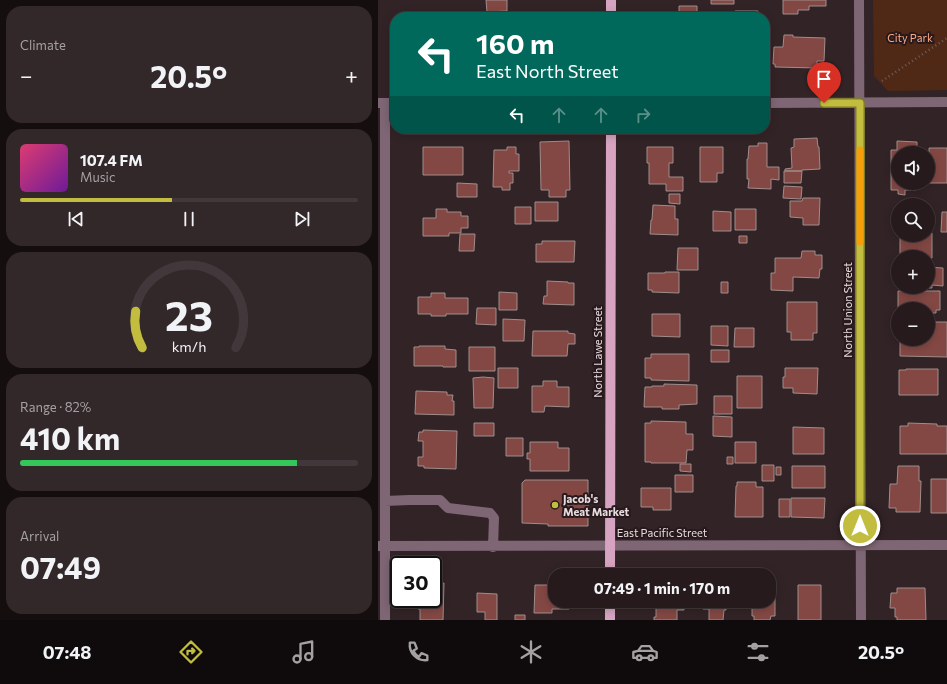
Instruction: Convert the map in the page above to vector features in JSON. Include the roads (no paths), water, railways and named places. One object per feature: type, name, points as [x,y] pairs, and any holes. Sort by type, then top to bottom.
[{"type":"main road","points":[[611,0],[611,12]]},
{"type":"main road","name":"North Lawe Street","points":[[610,568],[611,134]]},
{"type":"main road","points":[[610,608],[610,620]]},
{"type":"street","name":"North Union Street","points":[[860,0],[861,620]]},
{"type":"street","points":[[770,103],[947,102]]},
{"type":"street","points":[[385,620],[382,546],[385,501],[386,103]]},
{"type":"street","points":[[385,501],[440,500],[448,508],[490,513],[494,518],[493,547]]},
{"type":"street","name":"East Pacific Street","points":[[382,546],[947,545]]},
{"type":"place","name":"Jacob's Meat Market","points":[[555,505]]},
{"type":"park label","name":"City Park","points":[[910,38]]}]
